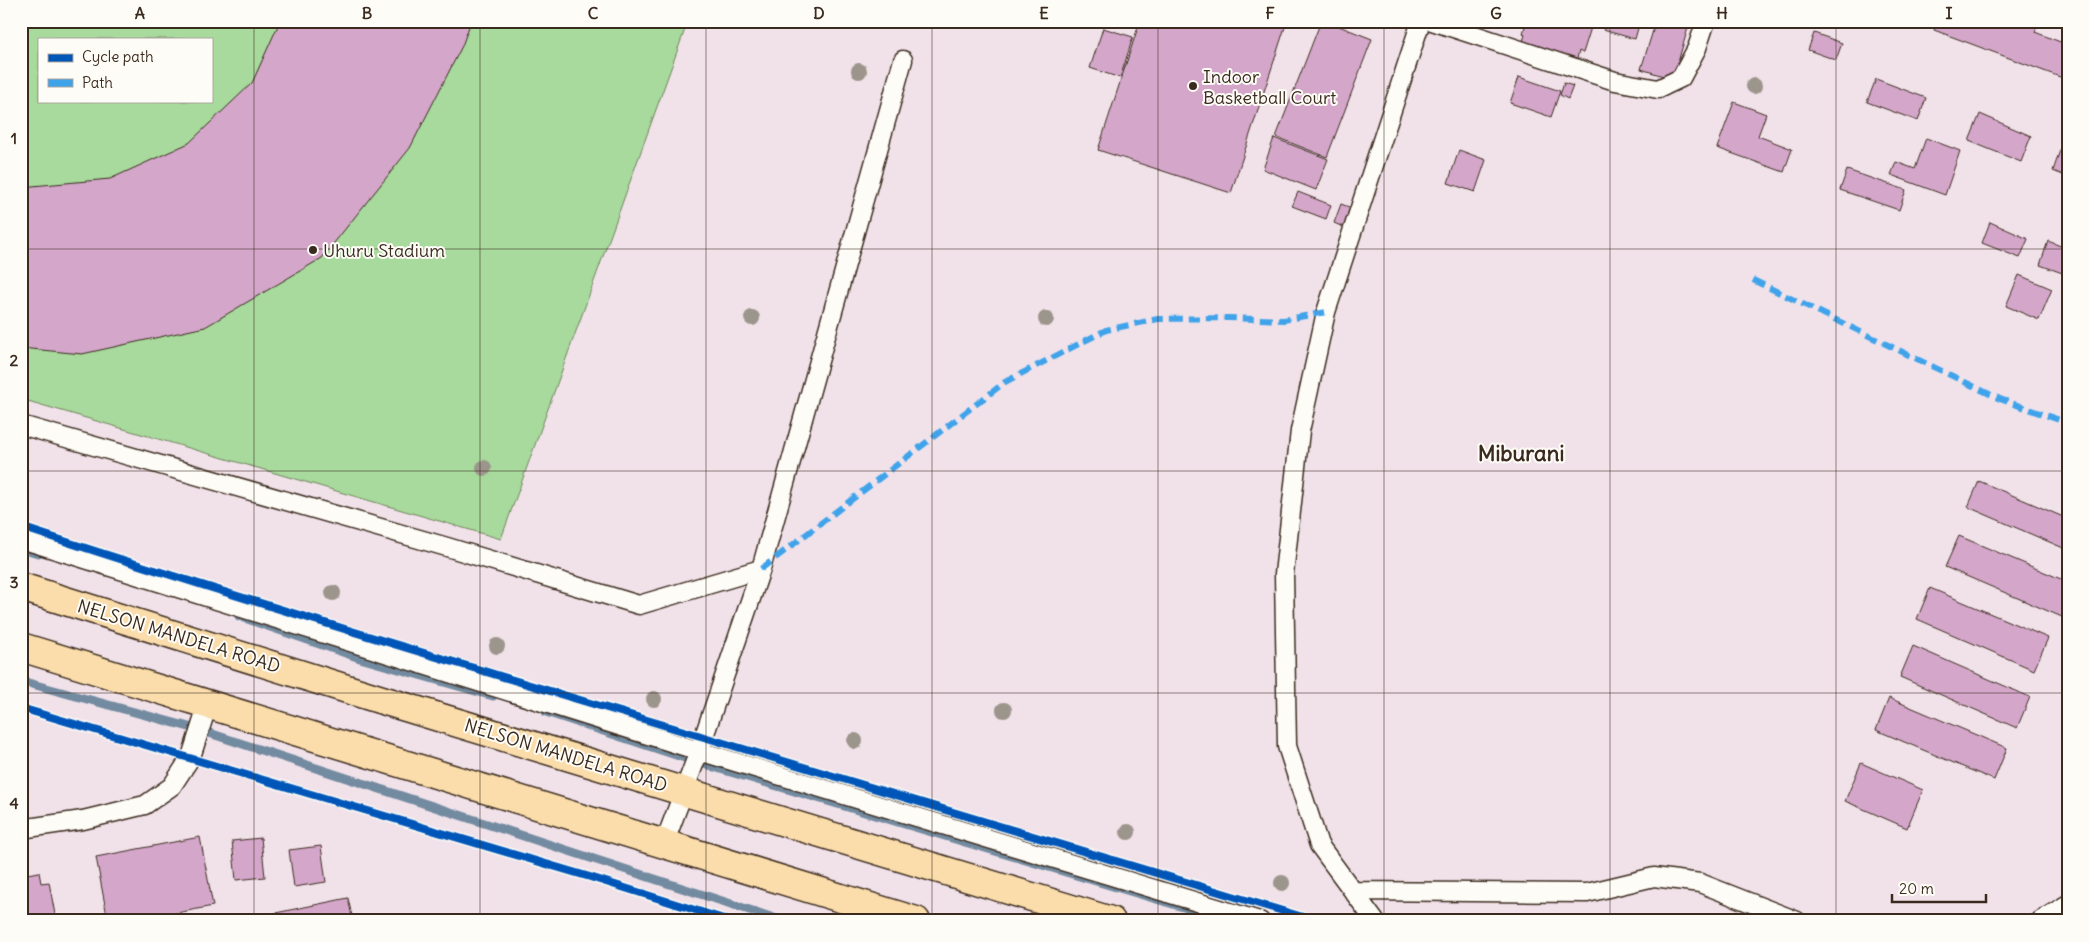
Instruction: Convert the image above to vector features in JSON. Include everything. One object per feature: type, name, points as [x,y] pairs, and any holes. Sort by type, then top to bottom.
[{"type":"main road","name":"NELSON MANDELA ROAD","points":[[21,587],[1111,921]]},
{"type":"main road","points":[[21,647],[916,921]]},
{"type":"lane","points":[[1375,921],[1319,845],[1287,746],[1284,574],[1300,431],[1326,312],[1421,21]]},
{"type":"lane","points":[[1432,21],[1615,81],[1658,89],[1681,78],[1696,48],[1706,21]]},
{"type":"lane","points":[[664,844],[699,751],[761,569],[903,60]]},
{"type":"lane","points":[[21,426],[447,547],[639,606],[761,569]]},
{"type":"lane","points":[[21,539],[699,751],[1260,921]]},
{"type":"lane","points":[[21,829],[83,820],[145,805],[172,786],[191,757],[208,704]]},
{"type":"lane","points":[[1353,891],[1587,893],[1654,877],[1700,883],[1797,921]]},
{"type":"lane","points":[[2040,921],[2068,904]]},
{"type":"green space","name":"Uhuru Stadium","points":[[21,21],[688,21],[501,539],[21,399]]},
{"type":"building","points":[[280,21],[471,21],[462,46],[410,148],[322,258],[205,327],[82,354],[21,348],[21,187],[110,179],[189,143],[252,83]]},
{"type":"building","name":"Indoor Basketball Court","points":[[1140,21],[1287,21],[1231,193],[1098,150]]},
{"type":"building","points":[[1321,21],[1326,21],[1372,39],[1327,157],[1276,137]]},
{"type":"building","points":[[1518,21],[1593,21],[1583,53],[1579,51],[1576,62],[1522,44],[1525,27],[1518,23]]},
{"type":"building","points":[[1606,21],[1640,21],[1635,39],[1603,30]]},
{"type":"building","points":[[1656,21],[1690,21],[1673,79],[1641,69]]},
{"type":"building","points":[[1937,21],[2039,21],[2035,32],[2068,45],[2068,80],[1934,30]]},
{"type":"building","points":[[1103,28],[1133,37],[1120,78],[1090,68]]},
{"type":"building","points":[[1814,33],[1842,43],[1836,60],[1808,50]]},
{"type":"building","points":[[1519,77],[1560,91],[1551,117],[1510,103]]},
{"type":"building","points":[[1876,79],[1926,98],[1918,121],[1867,102]]},
{"type":"building","points":[[1564,83],[1573,86],[1568,99],[1560,95]]},
{"type":"building","points":[[1734,102],[1766,114],[1758,136],[1792,149],[1784,172],[1717,148]]},
{"type":"building","points":[[1980,114],[2031,136],[2021,162],[1969,141]]},
{"type":"building","points":[[1274,138],[1328,159],[1316,190],[1263,169]]},
{"type":"building","points":[[1926,138],[1960,151],[1945,195],[1891,175],[1896,162],[1915,169]]},
{"type":"building","points":[[2061,147],[2068,150],[2068,177],[2053,171]]},
{"type":"building","points":[[1459,150],[1486,160],[1475,192],[1448,183]]},
{"type":"building","points":[[1847,170],[1906,190],[1899,210],[1840,190]]},
{"type":"building","points":[[1298,192],[1331,205],[1326,219],[1292,206]]},
{"type":"building","points":[[1341,204],[1357,210],[1350,230],[1334,223]]},
{"type":"building","points":[[1990,222],[2028,239],[2020,258],[1982,243]]},
{"type":"building","points":[[2048,241],[2068,249],[2068,275],[2040,265]]},
{"type":"building","points":[[2019,275],[2052,289],[2039,320],[2006,306]]},
{"type":"building","points":[[1979,481],[2068,519],[2068,550],[1968,507]]},
{"type":"building","points":[[1959,536],[2068,582],[2068,605],[2062,617],[1945,567]]},
{"type":"building","points":[[1930,588],[2048,638],[2034,670],[1917,619]]},
{"type":"building","points":[[1913,646],[2030,697],[2017,728],[1900,677]]},
{"type":"building","points":[[1889,698],[2007,748],[1994,780],[1876,730]]},
{"type":"building","points":[[1861,763],[1923,790],[1907,828],[1845,801]]},
{"type":"building","points":[[200,837],[213,906],[135,921],[108,921],[96,857]]},
{"type":"building","points":[[261,838],[265,877],[236,880],[232,841]]},
{"type":"building","points":[[321,846],[326,882],[294,887],[289,850]]},
{"type":"building","points":[[39,872],[41,883],[49,882],[56,920],[21,921],[21,875]]},
{"type":"building","points":[[348,898],[353,921],[242,921],[242,920]]},
{"type":"waterway","points":[[21,548],[38,553]]},
{"type":"waterway","points":[[239,616],[360,658],[493,696]]},
{"type":"waterway","points":[[21,681],[200,730],[783,921]]},
{"type":"waterway","points":[[546,712],[694,761],[1220,918]]},
{"type":"marked path","points":[[1753,280],[2000,399],[2068,423]]},
{"type":"marked path","points":[[761,569],[1005,382],[1106,330],[1158,319],[1229,318],[1284,320],[1326,312]]},
{"type":"cycle path","points":[[21,527],[362,634],[1316,921]]},
{"type":"cycle path","points":[[21,708],[590,877],[730,921]]},
{"type":"place","name":"Indoor Basketball Court","points":[[1193,86]]},
{"type":"place","name":"Uhuru Stadium","points":[[313,250]]},
{"type":"district","name":"Miburani","points":[[1521,453]]}]
